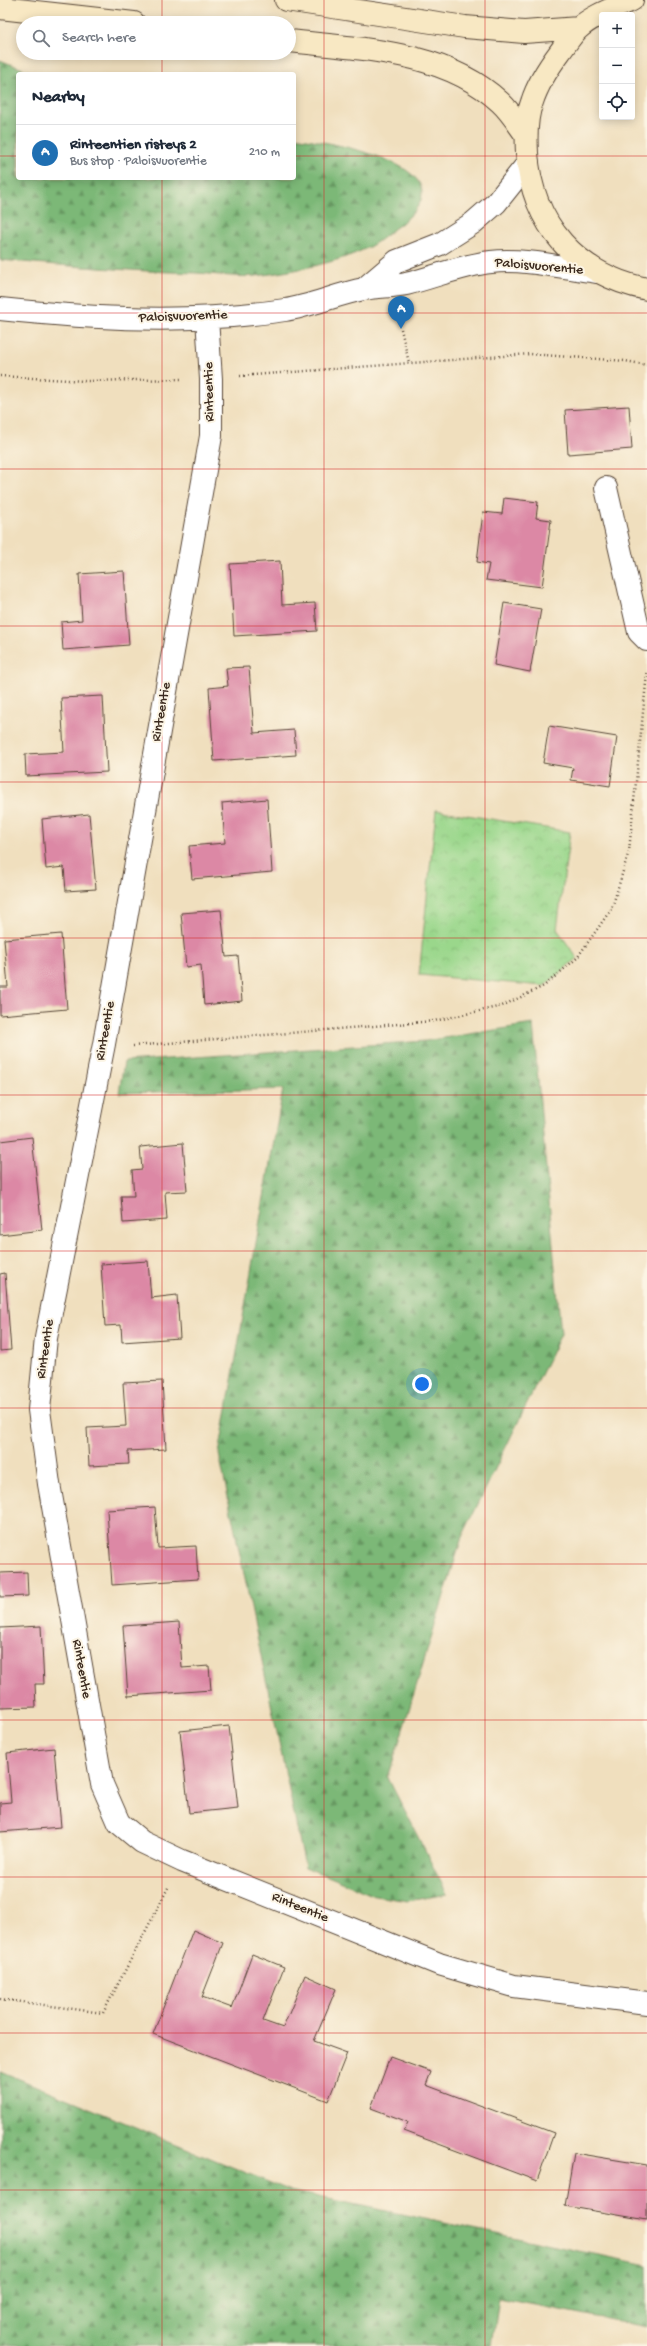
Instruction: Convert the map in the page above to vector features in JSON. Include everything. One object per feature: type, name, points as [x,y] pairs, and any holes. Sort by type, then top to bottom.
[{"type":"main road","points":[[286,0],[465,27],[524,32],[579,28]]},
{"type":"main road","points":[[632,0],[603,13],[579,28],[543,74],[531,103],[526,135],[528,163],[536,197],[553,231],[570,251],[597,272],[623,284],[647,289]]},
{"type":"main road","points":[[0,8],[71,16]]},
{"type":"main road","points":[[296,42],[414,58],[454,71],[500,102],[526,135]]},
{"type":"street","name":"Paloisvuorentie","points":[[364,289],[396,261],[440,244],[473,222],[496,203],[528,163]]},
{"type":"street","name":"Paloisvuorentie","points":[[0,309],[69,316],[134,319],[207,318],[286,309],[364,289],[406,284],[444,272],[492,262],[538,264],[597,272]]},
{"type":"street","name":"Rinteentie","points":[[207,318],[211,379],[211,436],[104,1044],[46,1338],[39,1410],[49,1484],[102,1784],[119,1823],[142,1842],[182,1861],[447,1966],[514,1986],[647,2004]]},
{"type":"street","points":[[606,488],[639,632],[647,640]]},
{"type":"path","points":[[401,329],[409,363]]},
{"type":"path","points":[[0,376],[84,381],[211,379],[530,354],[647,365]]},
{"type":"path","points":[[104,1044],[142,1046],[434,1021],[502,1006],[544,986],[576,958],[612,908],[629,851],[647,673]]},
{"type":"path","points":[[0,1999],[103,2013],[182,1861]]},
{"type":"green space","points":[[0,60],[30,72],[16,72],[16,180],[296,180],[296,137],[339,145],[392,162],[412,174],[422,189],[417,207],[395,228],[369,247],[354,254],[315,266],[288,271],[255,276],[238,276],[122,270],[0,260]]},
{"type":"green space","points":[[436,810],[570,832],[557,929],[577,958],[544,986],[419,975]]},
{"type":"green space","points":[[533,1024],[561,1334],[462,1537],[388,1778],[447,1894],[408,1901],[375,1896],[305,1867],[219,1454],[283,1089],[119,1093],[124,1062],[425,1041]]},
{"type":"green space","points":[[0,2071],[290,2191],[647,2265],[647,2327],[499,2298],[492,2346],[0,2346]]},
{"type":"building","points":[[629,406],[632,449],[568,454],[565,410]]},
{"type":"building","points":[[504,498],[538,502],[536,518],[551,520],[542,587],[486,580],[489,564],[477,562],[483,512],[502,514]]},
{"type":"building","points":[[280,561],[282,605],[315,603],[317,631],[234,636],[230,564]]},
{"type":"building","points":[[124,571],[129,645],[63,650],[61,622],[82,620],[79,574]]},
{"type":"building","points":[[504,603],[541,609],[530,672],[494,665]]},
{"type":"building","points":[[249,667],[254,733],[294,730],[296,755],[214,761],[209,688],[228,686],[226,668]]},
{"type":"building","points":[[103,696],[107,772],[26,776],[25,754],[64,752],[61,698]]},
{"type":"building","points":[[549,726],[617,737],[610,786],[571,780],[573,768],[543,763]]},
{"type":"building","points":[[267,799],[272,872],[192,879],[189,846],[225,843],[222,803]]},
{"type":"building","points":[[89,814],[96,889],[66,891],[64,867],[46,869],[42,819]]},
{"type":"building","points":[[221,910],[226,957],[238,956],[242,1001],[204,1005],[201,965],[186,967],[181,913]]},
{"type":"building","points":[[61,934],[67,1009],[0,1015],[0,987],[8,987],[4,939]]},
{"type":"building","points":[[32,1137],[42,1230],[0,1235],[0,1141]]},
{"type":"building","points":[[183,1143],[187,1191],[165,1192],[167,1220],[123,1223],[121,1196],[134,1196],[132,1170],[142,1169],[140,1147]]},
{"type":"building","points":[[148,1261],[151,1298],[177,1295],[180,1338],[122,1342],[121,1325],[105,1326],[101,1264]]},
{"type":"building","points":[[5,1273],[11,1350],[0,1351],[0,1274]]},
{"type":"building","points":[[162,1381],[166,1449],[128,1451],[129,1464],[89,1466],[87,1428],[126,1426],[123,1383]]},
{"type":"building","points":[[155,1507],[158,1548],[196,1546],[198,1579],[112,1585],[107,1510]]},
{"type":"building","points":[[27,1572],[28,1596],[0,1597],[0,1573]]},
{"type":"building","points":[[179,1622],[182,1668],[209,1666],[211,1690],[128,1696],[123,1626]]},
{"type":"building","points":[[41,1626],[44,1684],[35,1684],[36,1707],[0,1708],[0,1628]]},
{"type":"building","points":[[229,1726],[238,1808],[189,1813],[180,1731]]},
{"type":"building","points":[[54,1748],[61,1827],[0,1832],[0,1803],[11,1802],[7,1753]]},
{"type":"building","points":[[193,1930],[223,1943],[202,1997],[232,2008],[252,1954],[284,1967],[263,2021],[283,2028],[305,1975],[336,1989],[314,2041],[347,2053],[328,2101],[153,2034]]},
{"type":"building","points":[[390,2057],[431,2072],[426,2085],[554,2133],[537,2181],[404,2131],[408,2122],[371,2108]]},
{"type":"building","points":[[574,2153],[647,2165],[647,2220],[565,2206]]},
{"type":"place","name":"Rinteentien risteys 2","points":[[401,329]]}]
